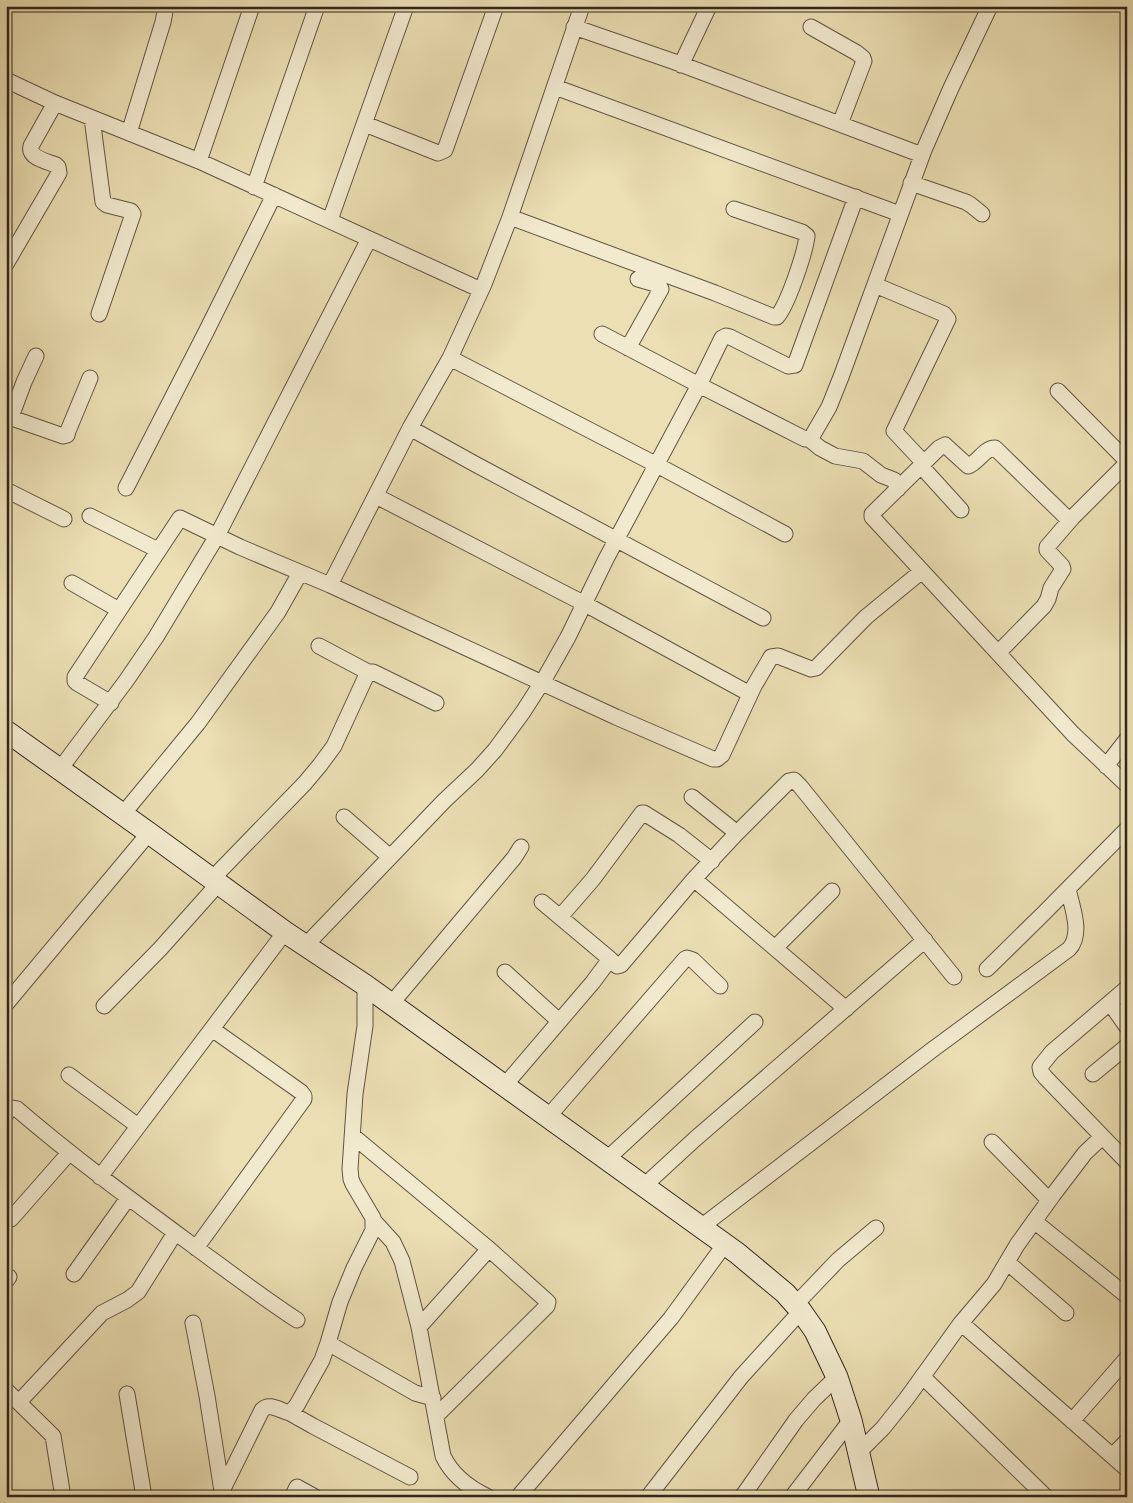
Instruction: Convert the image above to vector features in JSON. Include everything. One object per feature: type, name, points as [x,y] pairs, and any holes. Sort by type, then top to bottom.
[{"type":"street","points":[[129,133],[166,6]]},
{"type":"street","points":[[199,161],[252,6]]},
{"type":"street","points":[[254,186],[317,6]]},
{"type":"street","points":[[330,220],[406,6]]},
{"type":"street","points":[[365,124],[438,152],[444,150],[496,6]]},
{"type":"street","points":[[330,585],[410,428],[450,358],[481,290],[510,217],[582,6]]},
{"type":"street","points":[[681,65],[709,6]]},
{"type":"street","points":[[809,439],[814,434],[829,407],[922,155],[990,6]]},
{"type":"street","points":[[574,27],[922,155]]},
{"type":"street","points":[[811,27],[857,53],[864,61],[840,124]]},
{"type":"street","points":[[6,80],[92,118],[199,161],[481,290]]},
{"type":"street","points":[[555,87],[900,214]]},
{"type":"street","points":[[6,264],[59,173],[56,165],[35,156],[30,151],[55,102]]},
{"type":"street","points":[[92,118],[103,202],[107,205],[131,211],[133,214],[99,314]]},
{"type":"street","points":[[911,183],[966,202],[982,214]]},
{"type":"street","points":[[126,488],[274,195]]},
{"type":"street","points":[[311,939],[495,750],[524,712],[584,604],[722,338],[726,336],[788,366],[795,365],[856,197]]},
{"type":"street","points":[[510,217],[777,317],[785,304],[807,236],[802,232],[734,209]]},
{"type":"street","points":[[64,765],[111,703],[156,637],[217,536],[370,239]]},
{"type":"street","points":[[628,348],[661,289],[659,285],[638,279]]},
{"type":"street","points":[[875,285],[944,314],[948,319],[948,323],[894,431],[961,510]]},
{"type":"street","points":[[602,334],[699,385],[809,439],[820,448],[835,456],[864,461],[881,474],[894,480],[898,489]]},
{"type":"street","points":[[36,356],[9,416],[65,436],[90,378]]},
{"type":"street","points":[[450,358],[657,465],[785,534]]},
{"type":"street","points":[[998,653],[1047,602],[1051,588],[1063,569],[1046,548],[1069,520],[1127,462],[1058,391]]},
{"type":"street","points":[[410,428],[763,618]]},
{"type":"street","points":[[1069,520],[995,448],[991,448],[973,464],[968,466],[945,445],[942,445],[872,514],[872,517],[1073,734],[1127,785]]},
{"type":"street","points":[[6,490],[64,519]]},
{"type":"street","points":[[376,496],[584,604],[750,694]]},
{"type":"street","points":[[90,516],[158,550]]},
{"type":"street","points":[[111,703],[74,679],[178,519],[182,519],[240,548],[330,585],[616,717],[713,759],[717,759],[722,755],[750,694],[771,657],[778,656],[811,669],[816,668],[866,617],[922,571]]},
{"type":"street","points":[[129,807],[198,723],[278,612],[300,573]]},
{"type":"street","points":[[72,583],[119,610]]},
{"type":"street","points":[[319,646],[368,672],[373,672],[436,703]]},
{"type":"street","points":[[104,1006],[160,949],[218,876],[328,755],[368,672]]},
{"type":"street","points":[[6,731],[64,765],[129,807],[149,833],[218,876],[285,932],[311,939],[365,985],[395,998],[508,1081],[553,1111],[610,1156],[706,1223],[725,1244],[786,1293],[801,1302],[837,1377],[851,1420],[863,1448],[869,1497]]},
{"type":"street","points":[[1106,766],[1127,739]]},
{"type":"street","points":[[542,902],[617,966],[622,965],[694,879],[786,783],[794,780],[954,977]]},
{"type":"street","points":[[692,797],[737,833]]},
{"type":"street","points":[[560,917],[593,879],[642,813],[679,835],[712,861]]},
{"type":"street","points":[[344,818],[390,857]]},
{"type":"street","points":[[6,1004],[149,833]]},
{"type":"street","points":[[987,969],[1125,835]]},
{"type":"street","points":[[395,998],[521,847]]},
{"type":"street","points":[[694,879],[846,1009]]},
{"type":"street","points":[[706,1223],[932,1050],[1069,949],[1073,945],[1076,932],[1068,889]]},
{"type":"street","points":[[775,948],[832,891]]},
{"type":"street","points":[[100,1177],[285,932]]},
{"type":"street","points":[[648,1182],[925,940]]},
{"type":"street","points":[[508,1081],[610,959]]},
{"type":"street","points":[[553,1111],[685,959],[693,960],[720,986]]},
{"type":"street","points":[[505,972],[559,1021]]},
{"type":"street","points":[[365,985],[365,1026],[355,1094],[351,1179],[373,1220],[389,1237],[402,1261],[419,1327],[443,1456],[455,1475],[488,1497]]},
{"type":"street","points":[[1127,988],[1052,1052],[1040,1067],[1045,1077],[1127,1162]]},
{"type":"street","points":[[1110,1003],[1127,1027]]},
{"type":"street","points":[[610,1156],[755,1022]]},
{"type":"street","points":[[196,1248],[304,1100],[301,1092],[212,1029]]},
{"type":"street","points":[[1093,1074],[1127,1046]]},
{"type":"street","points":[[69,1075],[138,1126]]},
{"type":"street","points":[[6,1114],[14,1107],[17,1109],[100,1177],[263,1297],[298,1320]]},
{"type":"street","points":[[352,1136],[489,1249],[546,1300],[548,1304],[436,1416]]},
{"type":"street","points":[[863,1448],[883,1428],[923,1377],[962,1323],[989,1290],[1049,1200],[1085,1153],[1102,1137]]},
{"type":"street","points":[[992,1142],[1049,1200]]},
{"type":"street","points":[[11,1219],[70,1154]]},
{"type":"street","points":[[74,1274],[128,1198]]},
{"type":"street","points":[[290,1413],[297,1405],[315,1374],[328,1344],[340,1302],[371,1234],[374,1225],[373,1220]]},
{"type":"street","points":[[1034,1221],[1127,1296]]},
{"type":"street","points":[[648,1497],[801,1302],[838,1260],[876,1228]]},
{"type":"street","points":[[19,1402],[102,1312],[127,1300],[138,1292],[175,1233]]},
{"type":"street","points":[[518,1497],[671,1318],[725,1244]]},
{"type":"street","points":[[419,1327],[489,1249]]},
{"type":"street","points":[[1007,1262],[1066,1314]]},
{"type":"street","points":[[193,1323],[221,1494]]},
{"type":"street","points":[[962,1323],[1127,1469]]},
{"type":"street","points":[[328,1344],[415,1393],[433,1398]]},
{"type":"street","points":[[1072,1421],[1127,1358]]},
{"type":"street","points":[[742,1497],[796,1420],[837,1377]]},
{"type":"street","points":[[923,1377],[1046,1497]]},
{"type":"street","points":[[6,1390],[52,1436],[63,1497]]},
{"type":"street","points":[[127,1394],[144,1497]]},
{"type":"street","points":[[221,1494],[262,1410],[270,1406],[290,1413],[410,1477]]},
{"type":"street","points":[[792,1497],[851,1420]]},
{"type":"street","points":[[1112,1456],[1127,1441]]},
{"type":"street","points":[[292,1497],[297,1487],[315,1497]]}]
